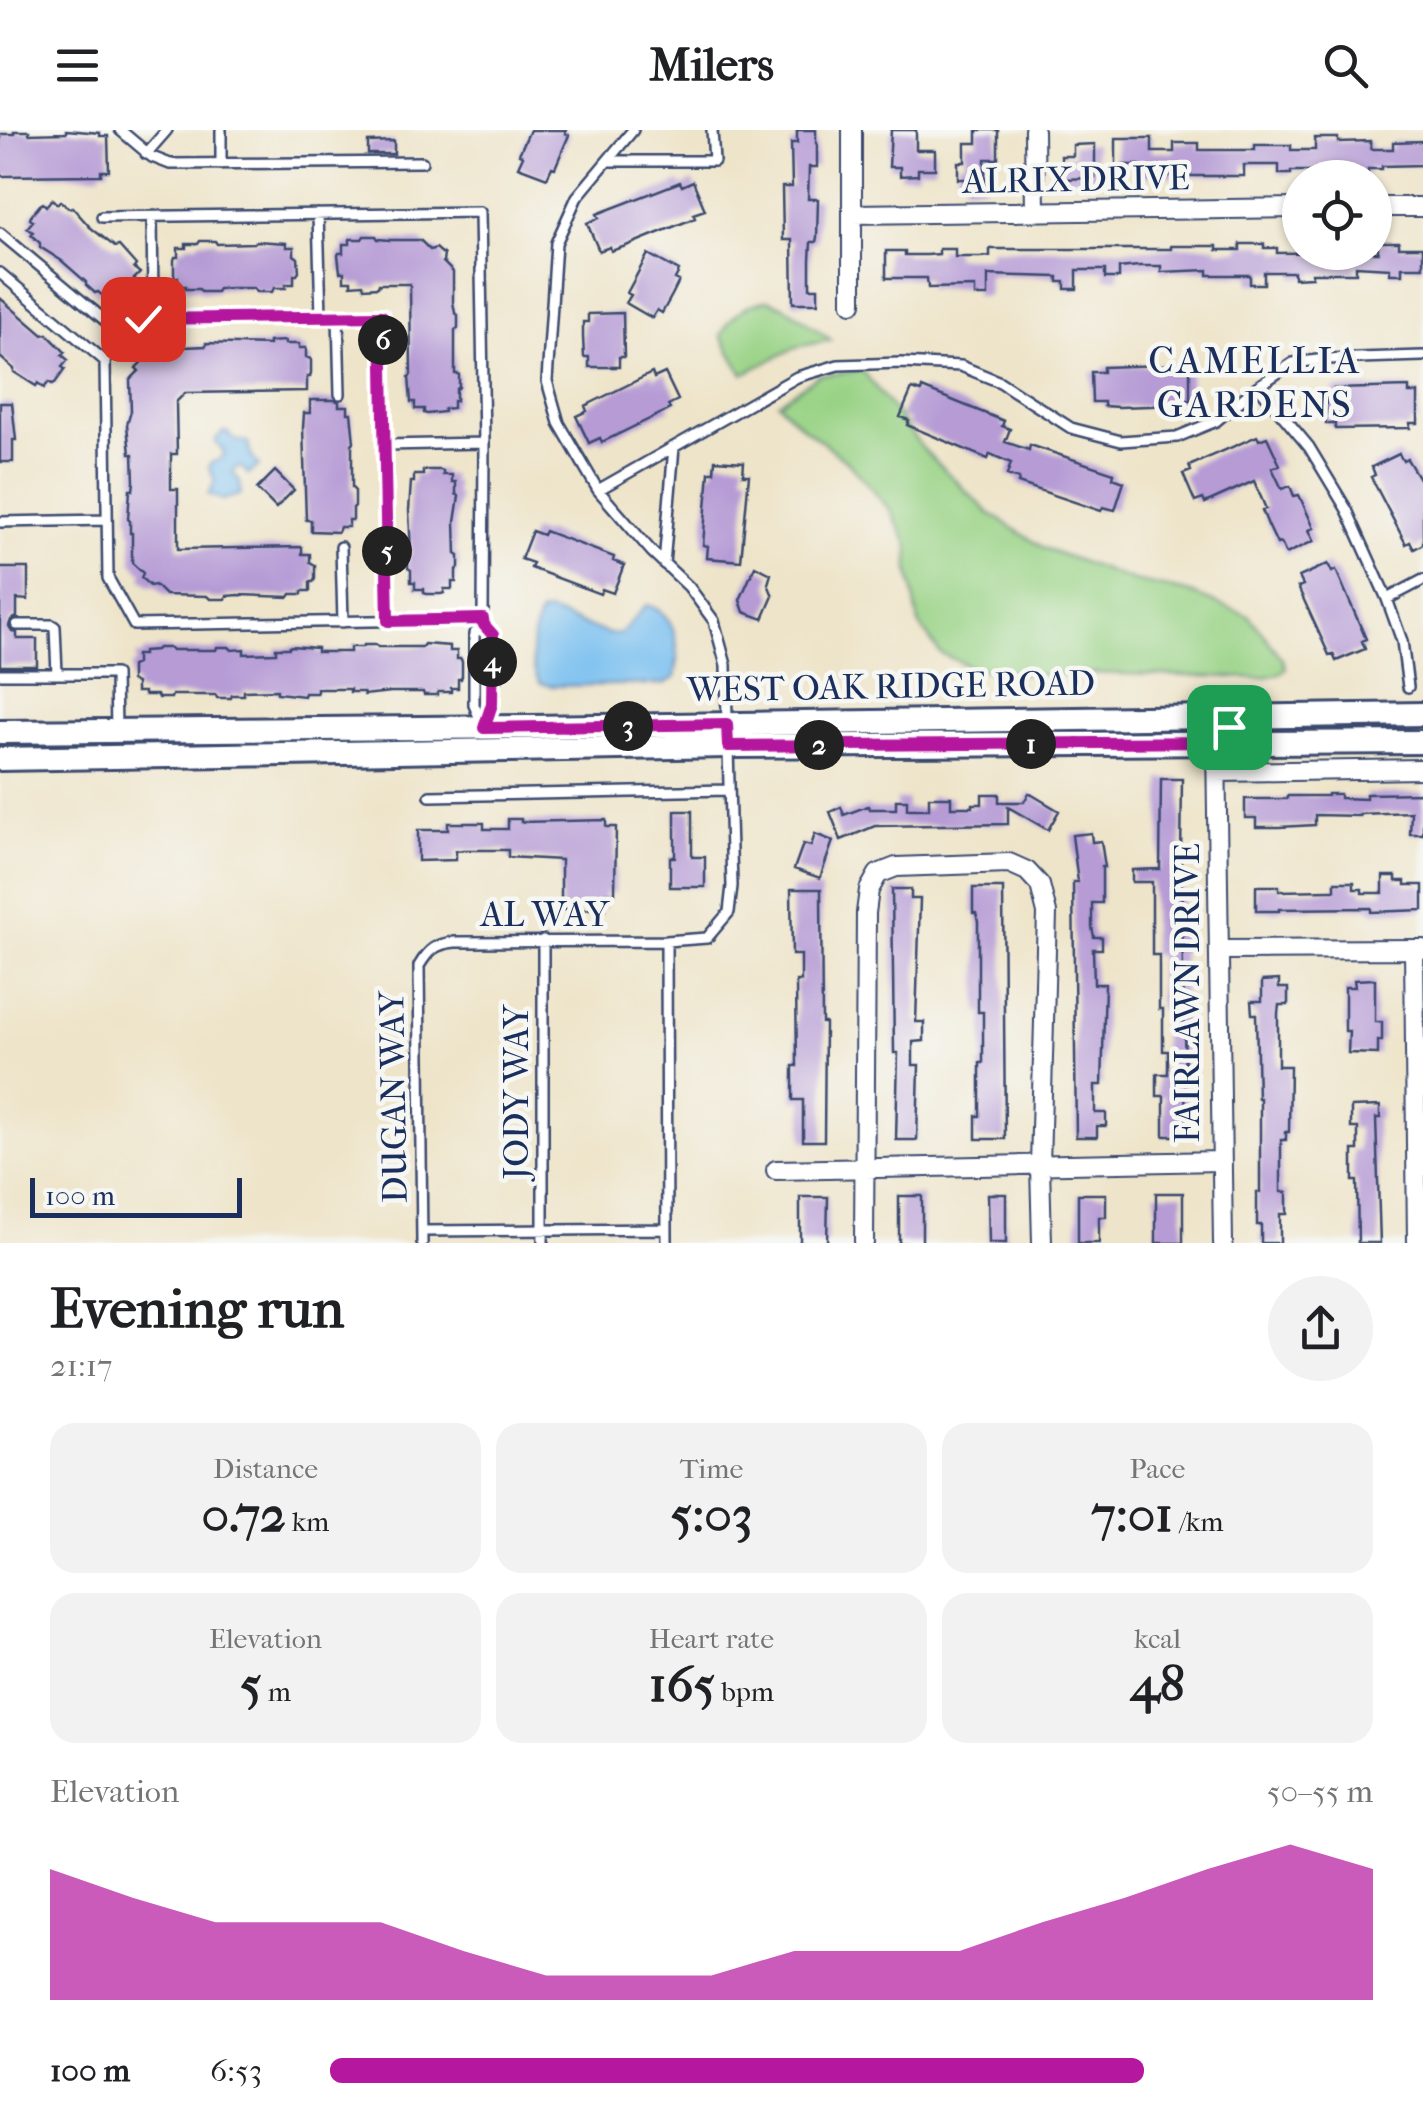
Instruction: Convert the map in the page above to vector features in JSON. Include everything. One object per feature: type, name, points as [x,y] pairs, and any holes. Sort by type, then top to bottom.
[{"type":"street","points":[[852,130],[852,303]]},
{"type":"street","points":[[1034,130],[1035,212]]},
{"type":"street","points":[[1392,207],[1423,207]]},
{"type":"street","name":"ALRIX DRIVE","points":[[852,214],[1282,208]]},
{"type":"street","name":"WEST OAK RIDGE ROAD","points":[[0,759],[1423,714]]},
{"type":"street","points":[[1216,742],[1216,730],[1220,728],[1353,728],[1379,725],[1392,715]]},
{"type":"street","name":"WEST OAK RIDGE ROAD","points":[[0,732],[484,728],[728,735],[1423,742]]},
{"type":"street","name":"FAIRLAWN DRIVE","points":[[1216,742],[1223,1243]]},
{"type":"street","points":[[1218,772],[1423,769]]},
{"type":"street","points":[[864,1243],[869,890],[878,874],[896,867],[1010,864],[1027,870],[1040,884],[1047,913],[1040,1166],[1042,1243]]},
{"type":"street","points":[[1220,950],[1419,949],[1417,1243]]},
{"type":"street","points":[[776,1170],[1221,1162]]},
{"type":"lane","points":[[120,130],[146,154],[170,164],[422,162]]},
{"type":"lane","points":[[146,154],[167,130]]},
{"type":"lane","points":[[221,130],[221,164]]},
{"type":"lane","name":"AL WAY","points":[[427,952],[438,944],[455,942],[707,938],[728,912],[732,886],[726,665],[714,621],[689,587],[598,490],[559,423],[547,380],[556,242],[577,196],[633,130]]},
{"type":"lane","points":[[606,161],[714,161],[712,130]]},
{"type":"lane","points":[[102,217],[480,212],[484,622],[493,635],[492,704],[484,728]]},
{"type":"lane","points":[[318,214],[320,316]]},
{"type":"lane","points":[[152,216],[153,298],[143,319],[105,362],[108,578],[134,625],[484,622]]},
{"type":"lane","points":[[0,233],[125,338]]},
{"type":"lane","points":[[0,273],[105,362]]},
{"type":"lane","points":[[338,316],[340,394]]},
{"type":"lane","points":[[143,319],[382,316],[388,621]]},
{"type":"lane","points":[[598,490],[797,377],[838,365],[961,366],[1000,382],[1071,428],[1121,441],[1176,437],[1216,422],[1258,386],[1293,363],[1423,356]]},
{"type":"lane","points":[[1258,386],[1309,447],[1347,510],[1388,598],[1402,641],[1408,687]]},
{"type":"lane","points":[[384,445],[484,444]]},
{"type":"lane","points":[[664,564],[674,447]]},
{"type":"lane","points":[[0,522],[108,520]]},
{"type":"lane","points":[[341,547],[343,622]]},
{"type":"lane","points":[[1388,598],[1423,580]]},
{"type":"lane","points":[[484,622],[474,634],[474,704],[484,728]]},
{"type":"lane","points":[[23,639],[20,625],[55,627],[57,674]]},
{"type":"lane","points":[[2,672],[23,666]]},
{"type":"lane","points":[[2,672],[115,674],[116,731]]},
{"type":"lane","points":[[430,796],[728,790]]},
{"type":"lane","name":"JODY WAY","points":[[542,940],[544,1243]]},
{"type":"lane","points":[[666,941],[667,1243]]},
{"type":"lane","name":"DUGAN WAY","points":[[422,1243],[419,966],[427,952]]},
{"type":"lane","points":[[422,1230],[666,1229]]},
{"type":"green space","points":[[768,300],[789,309],[831,340],[796,347],[743,374],[721,336],[739,312]]},
{"type":"green space","points":[[863,371],[924,450],[988,512],[1044,548],[1134,581],[1188,592],[1249,616],[1286,668],[1280,674],[1259,678],[1036,675],[974,669],[940,653],[919,624],[909,571],[909,545],[890,510],[849,463],[778,403],[819,375]]},
{"type":"water","points":[[223,432],[234,440],[248,442],[251,456],[259,466],[248,474],[236,467],[233,472],[240,482],[241,494],[223,500],[208,494],[215,481],[209,468],[211,463],[224,455],[216,443]]},
{"type":"water","points":[[646,605],[665,616],[675,634],[675,678],[663,684],[540,683],[533,666],[532,648],[540,613],[549,612],[609,634],[621,634]]},
{"type":"building","points":[[66,130],[108,136],[109,171],[101,171],[101,175],[0,176],[0,134]]},
{"type":"building","points":[[530,130],[566,130],[569,135],[547,178],[518,167],[523,156],[519,154]]},
{"type":"building","points":[[797,130],[816,130],[817,167],[809,167],[808,199],[818,199],[817,237],[816,242],[811,242],[810,288],[818,288],[818,303],[793,303],[792,240],[783,240],[782,187],[792,187],[791,143],[797,143]]},
{"type":"building","points":[[891,130],[916,130],[916,150],[935,150],[935,169],[918,169],[918,175],[900,176],[900,167],[889,167]]},
{"type":"building","points":[[977,130],[998,130],[998,159],[985,159],[985,186],[965,186],[965,179],[958,179],[958,162],[965,162],[965,143],[977,143]]},
{"type":"building","points":[[1116,138],[1152,138],[1152,152],[1174,152],[1174,143],[1199,143],[1199,150],[1255,150],[1255,145],[1291,145],[1291,150],[1315,150],[1315,138],[1370,141],[1371,149],[1393,149],[1393,142],[1423,141],[1423,165],[1392,166],[1392,160],[1282,160],[1282,174],[1279,165],[1244,165],[1244,176],[1139,176],[1139,165],[1116,165]]},
{"type":"building","points":[[394,141],[394,154],[368,154],[368,142]]},
{"type":"building","points":[[1095,144],[1095,178],[1062,179],[1061,156],[1073,156],[1073,145]]},
{"type":"building","points":[[693,181],[705,210],[693,214],[695,218],[626,246],[599,251],[587,223],[599,218],[597,214],[680,182],[682,186]]},
{"type":"building","points":[[52,199],[72,207],[136,265],[134,268],[140,273],[127,295],[121,294],[116,301],[95,293],[62,261],[40,247],[27,228],[40,205],[46,206]]},
{"type":"building","points":[[364,236],[420,240],[430,250],[436,248],[444,255],[443,262],[453,272],[453,302],[458,315],[455,374],[459,374],[459,387],[453,408],[427,414],[424,409],[415,409],[415,402],[411,402],[410,284],[364,288],[363,284],[344,281],[338,255],[343,253],[343,244]]},
{"type":"building","points":[[200,241],[286,243],[286,247],[294,247],[299,272],[294,275],[294,284],[274,288],[272,292],[230,288],[201,292],[178,286],[174,260],[178,248]]},
{"type":"building","points":[[1392,242],[1399,242],[1399,247],[1423,247],[1423,267],[1402,267],[1402,274],[1390,274]]},
{"type":"building","points":[[1240,244],[1264,244],[1264,248],[1277,248],[1277,253],[1282,253],[1282,270],[1356,273],[1312,273],[1312,277],[1294,278],[1294,272],[1264,272],[1264,284],[1250,284],[1250,275],[1208,275],[1208,270],[1161,272],[1161,266],[1139,266],[1119,268],[1119,278],[1105,278],[1105,270],[1077,270],[1077,289],[1065,289],[1065,282],[1058,282],[1058,277],[988,275],[988,296],[975,296],[975,287],[928,288],[927,278],[886,278],[886,251],[927,255],[939,254],[939,249],[955,249],[955,257],[980,257],[990,256],[990,249],[1217,246],[1217,250],[1240,250]]},
{"type":"building","points":[[648,254],[679,271],[675,279],[679,281],[662,313],[657,310],[652,318],[626,303],[631,295],[627,293]]},
{"type":"building","points":[[0,298],[65,352],[62,355],[68,360],[55,383],[49,382],[44,388],[38,383],[36,386],[0,357]]},
{"type":"building","points":[[623,313],[624,357],[619,357],[619,367],[589,367],[583,337],[583,322],[588,322],[588,314]]},
{"type":"building","points":[[285,341],[306,348],[306,357],[311,359],[307,391],[185,393],[176,402],[177,454],[171,454],[171,489],[178,489],[178,549],[302,547],[302,554],[310,554],[310,562],[315,565],[310,591],[289,597],[239,595],[225,599],[165,595],[141,578],[143,573],[132,563],[128,519],[134,482],[127,425],[131,411],[130,380],[150,353],[153,356],[162,348],[206,343],[269,345]]},
{"type":"building","points":[[1178,365],[1178,371],[1190,371],[1190,400],[1178,401],[1178,405],[1119,407],[1092,402],[1091,372],[1103,372],[1103,367]]},
{"type":"building","points":[[652,373],[654,378],[665,373],[678,400],[668,405],[670,409],[602,442],[600,438],[589,443],[576,416],[587,411],[585,406]]},
{"type":"building","points":[[1409,387],[1409,393],[1418,393],[1418,423],[1410,423],[1410,428],[1335,429],[1335,424],[1326,424],[1326,394],[1334,394],[1334,389]]},
{"type":"building","points":[[922,388],[1004,421],[1002,426],[1010,429],[1005,442],[1029,450],[1030,445],[1114,473],[1113,478],[1124,482],[1115,510],[1103,507],[1101,511],[1018,483],[1019,479],[1007,475],[1011,463],[990,454],[988,459],[907,425],[909,420],[900,417],[912,389],[921,392]]},
{"type":"building","points":[[310,400],[335,400],[339,406],[348,406],[351,413],[355,506],[349,527],[340,527],[338,532],[311,531],[311,520],[306,520],[303,428],[304,413],[310,413]]},
{"type":"building","points":[[0,403],[12,403],[16,440],[13,462],[0,462]]},
{"type":"building","points":[[1257,436],[1259,440],[1267,437],[1280,465],[1272,468],[1282,489],[1290,486],[1294,496],[1299,495],[1314,528],[1309,530],[1314,541],[1286,554],[1268,525],[1254,481],[1205,503],[1203,499],[1195,502],[1183,474],[1191,471],[1189,466]]},
{"type":"building","points":[[1399,454],[1403,461],[1407,459],[1423,485],[1423,544],[1414,549],[1410,542],[1406,544],[1371,477],[1375,475],[1372,467]]},
{"type":"building","points":[[715,460],[744,462],[743,475],[749,475],[741,561],[707,558],[708,546],[703,545],[709,472],[714,472]]},
{"type":"building","points":[[426,470],[452,475],[459,496],[455,522],[459,568],[452,589],[444,589],[441,594],[415,589],[408,568],[411,482],[414,475],[423,475]]},
{"type":"building","points":[[275,471],[294,490],[276,508],[257,489]]},
{"type":"building","points":[[532,531],[543,535],[545,531],[614,557],[613,561],[624,565],[613,593],[602,589],[600,594],[531,568],[533,563],[521,559]]},
{"type":"building","points":[[1328,564],[1332,572],[1336,570],[1366,639],[1362,641],[1365,649],[1336,661],[1333,654],[1329,655],[1298,587],[1303,585],[1299,577]]},
{"type":"building","points":[[755,566],[771,574],[768,584],[773,596],[763,619],[744,612],[740,600]]},
{"type":"building","points":[[0,568],[28,568],[28,600],[17,599],[17,617],[9,626],[17,633],[17,639],[37,639],[37,666],[0,666]]},
{"type":"building","points":[[364,645],[450,646],[450,651],[457,651],[457,659],[462,662],[458,688],[437,695],[364,695],[350,689],[317,689],[317,693],[304,696],[277,690],[244,691],[244,695],[231,698],[158,698],[136,692],[136,683],[131,681],[136,655],[158,648],[229,647],[244,649],[244,654],[276,653],[276,648],[291,646],[317,648],[317,652],[350,652],[350,647]]},
{"type":"building","points":[[1161,779],[1182,779],[1186,1136],[1164,1136],[1164,1096],[1157,1096],[1157,1074],[1168,1074],[1168,1051],[1163,1051],[1163,1009],[1159,1009],[1159,955],[1152,955],[1152,882],[1132,882],[1132,870],[1160,869]]},
{"type":"building","points":[[1029,793],[1059,811],[1048,830],[1008,807],[1008,824],[875,826],[841,840],[830,812],[841,807],[844,815],[868,806],[896,809],[896,800],[907,800],[907,809],[929,809],[929,797],[951,797],[951,807],[973,807],[982,804],[982,794],[999,794],[999,802],[1024,802]]},
{"type":"building","points":[[1423,793],[1423,834],[1410,834],[1411,812],[1315,815],[1315,825],[1279,827],[1256,827],[1256,818],[1245,818],[1245,799],[1340,794],[1340,798],[1366,799],[1366,794]]},
{"type":"building","points":[[675,811],[692,811],[692,857],[705,857],[705,887],[670,887],[670,857],[675,857]]},
{"type":"building","points":[[508,819],[606,820],[606,827],[616,827],[615,893],[605,893],[605,909],[561,910],[561,860],[508,857],[508,850],[463,850],[456,851],[456,860],[418,861],[418,830],[448,830],[448,823],[484,823],[484,829],[508,829]]},
{"type":"building","points":[[1091,833],[1092,842],[1101,841],[1105,867],[1102,903],[1092,903],[1092,927],[1094,937],[1102,937],[1102,949],[1093,949],[1094,984],[1105,984],[1102,1085],[1095,1085],[1095,1113],[1106,1113],[1106,1126],[1097,1126],[1097,1137],[1076,1137],[1073,882],[1078,882],[1072,835]]},
{"type":"building","points":[[815,834],[833,841],[820,878],[794,869],[803,844],[811,846]]},
{"type":"building","points":[[1383,876],[1396,876],[1396,881],[1405,881],[1405,885],[1423,885],[1423,910],[1256,911],[1256,886],[1279,886],[1279,891],[1335,890],[1335,882],[1354,882],[1354,889],[1362,889],[1362,893],[1383,893]]},
{"type":"building","points":[[973,888],[1003,888],[1005,1139],[976,1139],[983,1012],[978,1012],[978,922],[973,913]]},
{"type":"building","points":[[791,889],[821,889],[824,1141],[803,1141],[803,1100],[793,1100],[793,1066],[797,1066],[796,981],[801,981],[801,955],[792,955]]},
{"type":"building","points":[[892,889],[911,889],[911,899],[920,899],[916,1022],[924,1022],[924,1041],[913,1042],[913,1065],[919,1065],[917,1140],[896,1140],[898,1053],[894,1053]]},
{"type":"building","points":[[1375,979],[1375,1022],[1382,1022],[1378,1054],[1348,1053],[1345,987],[1355,987],[1354,980]]},
{"type":"building","points":[[1279,980],[1279,988],[1288,988],[1288,1005],[1279,1005],[1278,1013],[1278,1066],[1290,1066],[1289,1132],[1286,1140],[1281,1140],[1281,1192],[1287,1192],[1287,1214],[1280,1214],[1280,1243],[1261,1243],[1261,1225],[1257,1225],[1260,1098],[1256,1014],[1252,1014],[1251,1001],[1262,1001],[1262,981]]},
{"type":"building","points":[[1380,1106],[1380,1118],[1376,1118],[1380,1243],[1358,1243],[1353,1150],[1358,1150],[1358,1128],[1351,1128],[1351,1107]]},
{"type":"building","points":[[1156,1193],[1183,1193],[1183,1243],[1156,1243]]},
{"type":"building","points":[[988,1194],[1006,1194],[1006,1243],[989,1243]]},
{"type":"building","points":[[1078,1194],[1106,1194],[1106,1217],[1099,1217],[1099,1243],[1078,1243]]},
{"type":"building","points":[[899,1196],[922,1196],[922,1243],[899,1243]]},
{"type":"building","points":[[800,1197],[828,1197],[827,1243],[800,1243]]},
{"type":"district","name":"CAMELLIA GARDENS","points":[[1255,382]]},
{"type":"route","points":[[143,319],[382,316],[388,621],[483,619],[493,635],[492,704],[484,728],[727,724],[728,746],[1216,742],[1216,730],[1229,727]]}]
